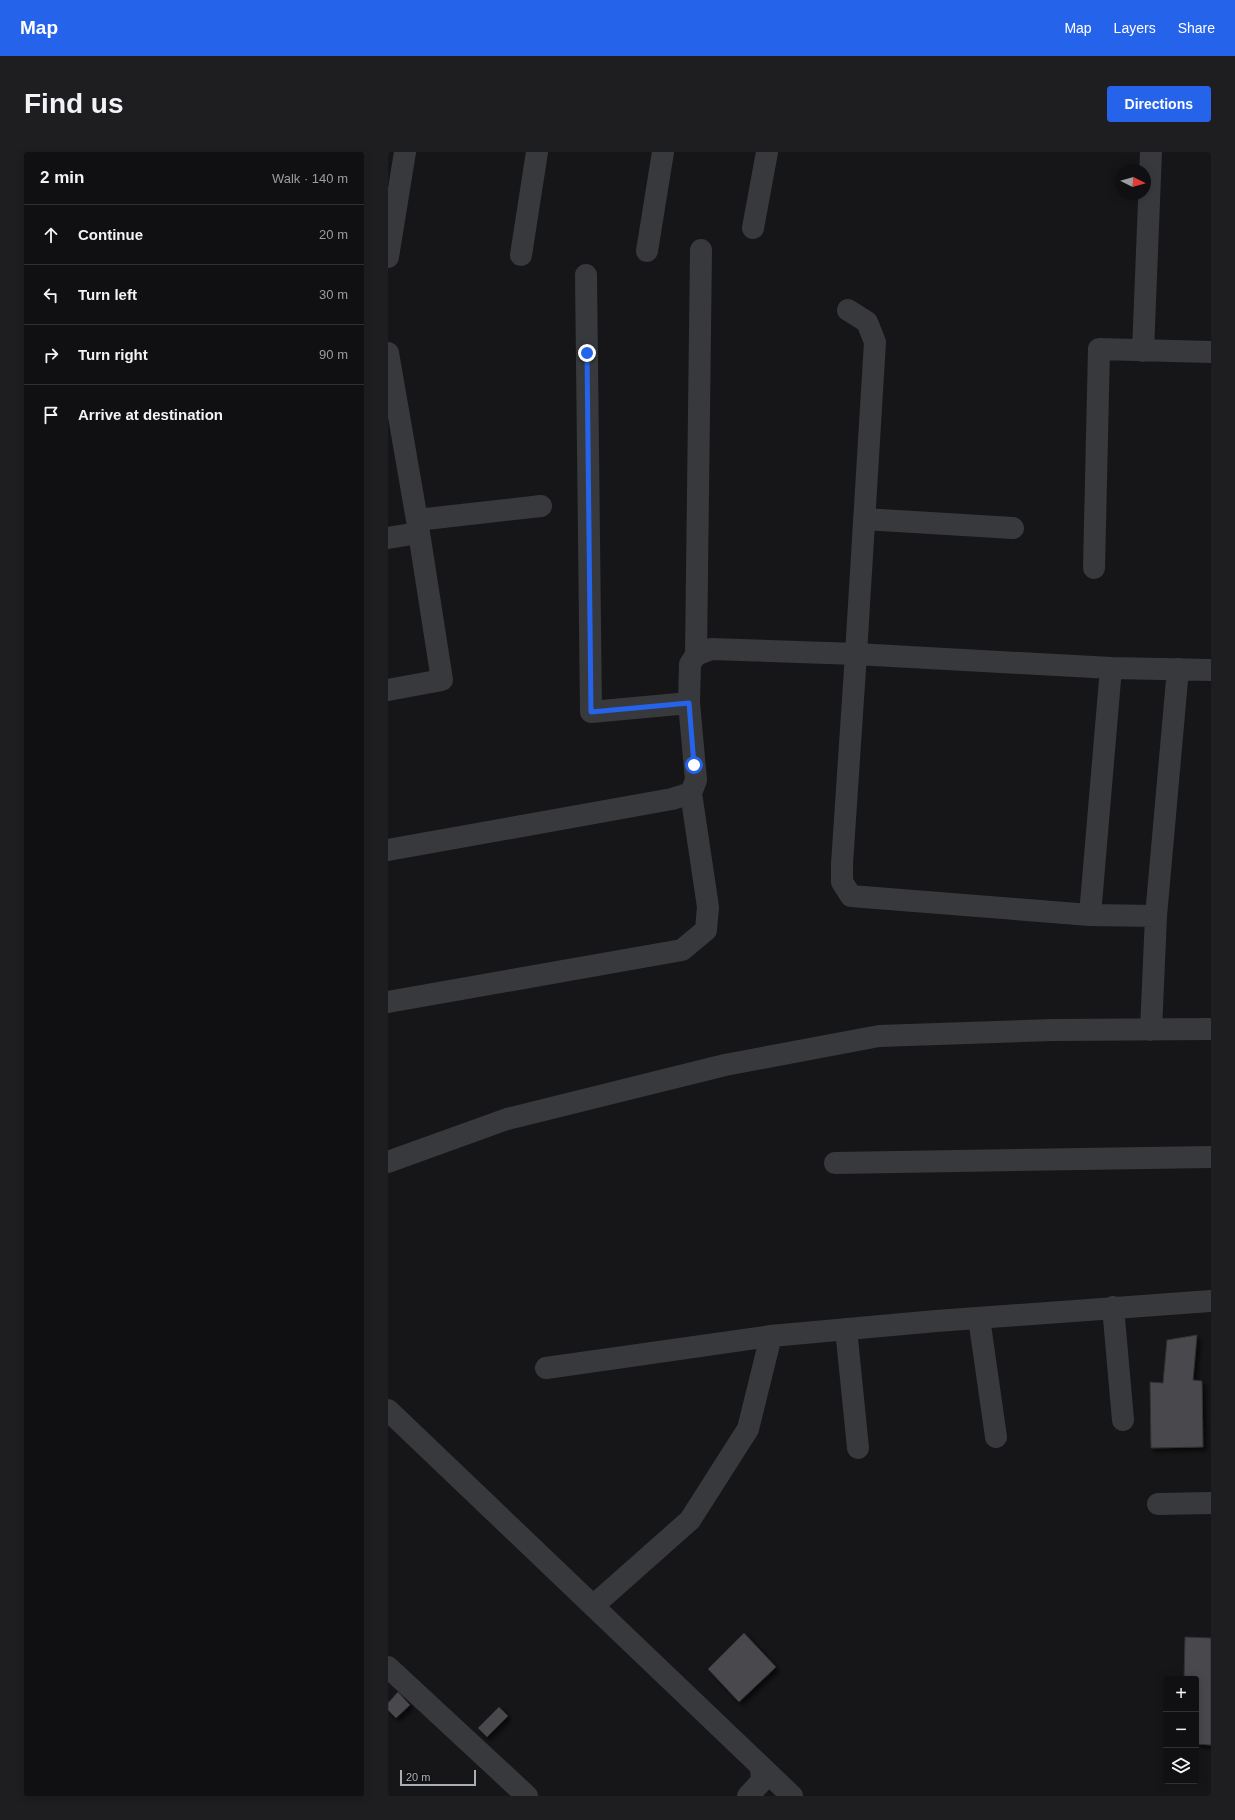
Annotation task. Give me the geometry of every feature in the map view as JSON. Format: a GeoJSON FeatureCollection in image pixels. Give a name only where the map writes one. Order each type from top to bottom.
{"type":"FeatureCollection","features":[{"type":"Feature","properties":{"kind":"street"},"geometry":{"type":"LineString","coordinates":[[521,255],[537,152]]}},
{"type":"Feature","properties":{"kind":"street"},"geometry":{"type":"LineString","coordinates":[[647,251],[663,152]]}},
{"type":"Feature","properties":{"kind":"street"},"geometry":{"type":"LineString","coordinates":[[753,228],[767,152]]}},
{"type":"Feature","properties":{"kind":"street"},"geometry":{"type":"LineString","coordinates":[[1143,351],[1151,152]]}},
{"type":"Feature","properties":{"kind":"street"},"geometry":{"type":"LineString","coordinates":[[388,257],[398,161]]}},
{"type":"Feature","properties":{"kind":"street"},"geometry":{"type":"LineString","coordinates":[[388,1002],[682,950],[706,930],[708,907],[691,793],[696,780],[689,703],[690,664],[696,655],[701,250]]}},
{"type":"Feature","properties":{"kind":"street"},"geometry":{"type":"LineString","coordinates":[[586,275],[591,712],[689,703]]}},
{"type":"Feature","properties":{"kind":"street"},"geometry":{"type":"LineString","coordinates":[[848,310],[867,322],[875,342],[842,882],[850,896],[1090,915],[1156,916]]}},
{"type":"Feature","properties":{"kind":"street"},"geometry":{"type":"LineString","coordinates":[[1094,568],[1099,349],[1211,352]]}},
{"type":"Feature","properties":{"kind":"street"},"geometry":{"type":"LineString","coordinates":[[388,690],[442,680],[418,527],[389,366]]}},
{"type":"Feature","properties":{"kind":"street"},"geometry":{"type":"LineString","coordinates":[[388,538],[418,527],[541,506]]}},
{"type":"Feature","properties":{"kind":"street"},"geometry":{"type":"LineString","coordinates":[[864,519],[1013,528]]}},
{"type":"Feature","properties":{"kind":"street"},"geometry":{"type":"LineString","coordinates":[[696,655],[711,649],[856,654],[1111,668],[1211,670]]}},
{"type":"Feature","properties":{"kind":"street"},"geometry":{"type":"LineString","coordinates":[[1090,915],[1111,668]]}},
{"type":"Feature","properties":{"kind":"street"},"geometry":{"type":"LineString","coordinates":[[1151,1030],[1156,916],[1178,669]]}},
{"type":"Feature","properties":{"kind":"street"},"geometry":{"type":"LineString","coordinates":[[388,850],[672,799],[691,793]]}},
{"type":"Feature","properties":{"kind":"street"},"geometry":{"type":"LineString","coordinates":[[388,1162],[507,1119],[725,1065],[872,1038],[1052,1030],[1211,1029]]}},
{"type":"Feature","properties":{"kind":"street"},"geometry":{"type":"LineString","coordinates":[[835,1163],[1211,1157]]}},
{"type":"Feature","properties":{"kind":"street"},"geometry":{"type":"LineString","coordinates":[[546,1368],[771,1336],[1113,1307],[1211,1301]]}},
{"type":"Feature","properties":{"kind":"street"},"geometry":{"type":"LineString","coordinates":[[1113,1307],[1123,1420]]}},
{"type":"Feature","properties":{"kind":"street"},"geometry":{"type":"LineString","coordinates":[[979,1318],[996,1437]]}},
{"type":"Feature","properties":{"kind":"street"},"geometry":{"type":"LineString","coordinates":[[846,1329],[858,1448]]}},
{"type":"Feature","properties":{"kind":"street"},"geometry":{"type":"LineString","coordinates":[[593,1606],[690,1520],[748,1430],[771,1336]]}},
{"type":"Feature","properties":{"kind":"street"},"geometry":{"type":"LineString","coordinates":[[388,1410],[792,1796]]}},
{"type":"Feature","properties":{"kind":"street"},"geometry":{"type":"LineString","coordinates":[[1158,1504],[1211,1503]]}},
{"type":"Feature","properties":{"kind":"street"},"geometry":{"type":"LineString","coordinates":[[388,1667],[527,1796]]}},
{"type":"Feature","properties":{"kind":"street"},"geometry":{"type":"LineString","coordinates":[[748,1796],[762,1781],[761,1768]]}},
{"type":"Feature","properties":{"kind":"building"},"geometry":{"type":"Polygon","coordinates":[[[1197,1335],[1193,1380],[1202,1381],[1203,1447],[1151,1448],[1150,1382],[1163,1383],[1167,1340],[1197,1335]]]}},
{"type":"Feature","properties":{"kind":"building"},"geometry":{"type":"Polygon","coordinates":[[[744,1633],[776,1667],[739,1702],[708,1669],[744,1633]]]}},
{"type":"Feature","properties":{"kind":"building"},"geometry":{"type":"Polygon","coordinates":[[[1185,1637],[1211,1638],[1211,1745],[1199,1744],[1199,1676],[1184,1676],[1185,1637]]]}},
{"type":"Feature","properties":{"kind":"building"},"geometry":{"type":"Polygon","coordinates":[[[398,1692],[410,1705],[396,1718],[388,1710],[388,1703],[398,1692]]]}},
{"type":"Feature","properties":{"kind":"building"},"geometry":{"type":"Polygon","coordinates":[[[499,1707],[508,1716],[487,1737],[478,1728],[499,1707]]]}},
{"type":"Feature","properties":{"kind":"route"},"geometry":{"type":"LineString","coordinates":[[587,353],[591,712],[689,703],[694,765]]}}]}
